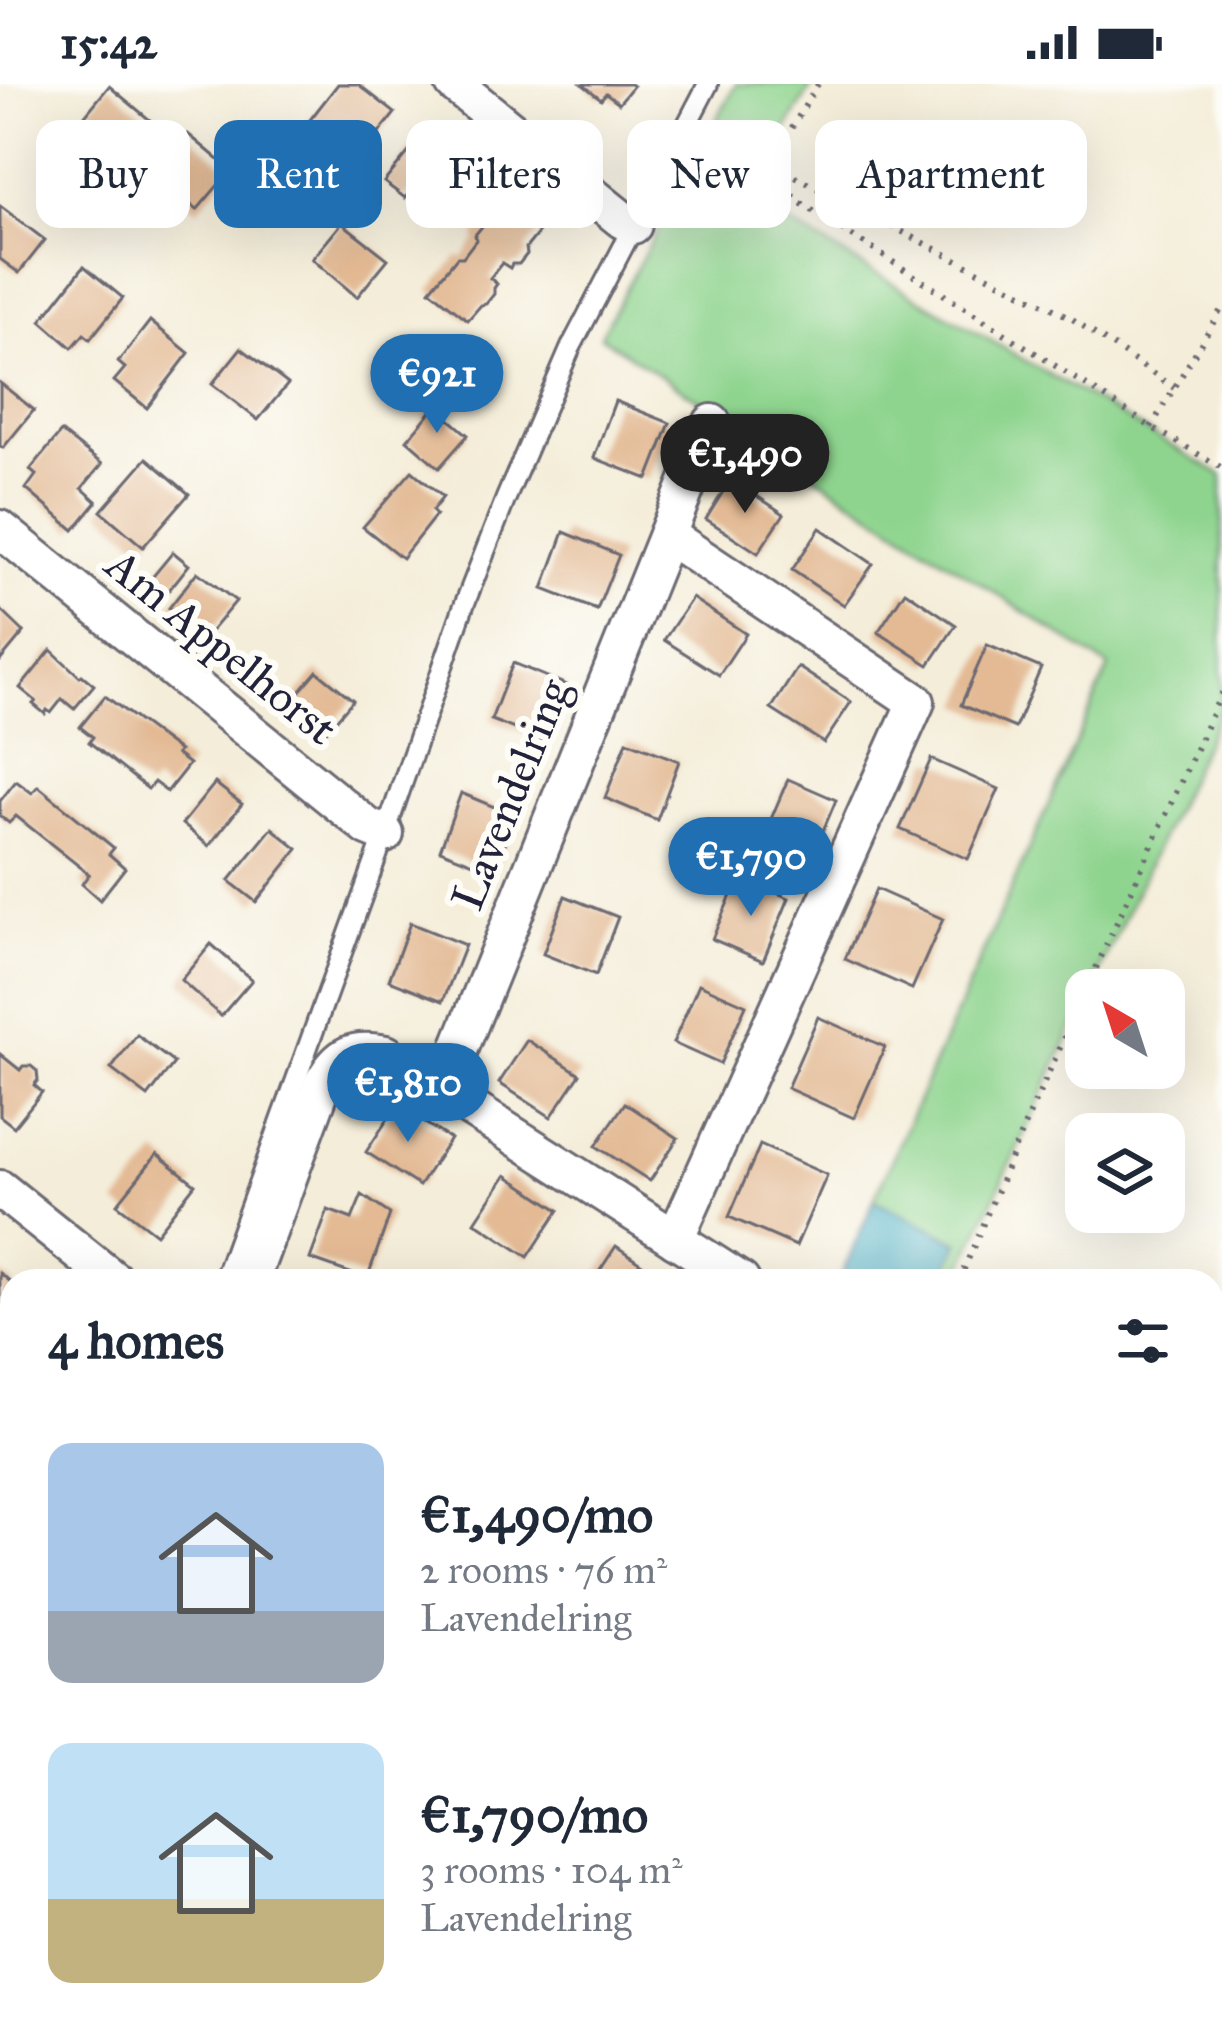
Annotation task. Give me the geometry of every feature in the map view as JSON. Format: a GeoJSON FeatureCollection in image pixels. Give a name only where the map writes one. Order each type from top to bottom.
{"type":"FeatureCollection","features":[{"type":"Feature","properties":{"kind":"street"},"geometry":{"type":"LineString","coordinates":[[454,84],[627,222]]}},
{"type":"Feature","properties":{"kind":"street","name":"Lavendelring"},"geometry":{"type":"LineString","coordinates":[[443,1090],[712,423]]}},
{"type":"Feature","properties":{"kind":"street","name":"Am Appelhorst"},"geometry":{"type":"LineString","coordinates":[[0,529],[368,827],[385,834]]}},
{"type":"Feature","properties":{"kind":"street"},"geometry":{"type":"LineString","coordinates":[[667,535],[916,702],[675,1239]]}},
{"type":"Feature","properties":{"kind":"street"},"geometry":{"type":"LineString","coordinates":[[254,1269],[323,1083],[334,1064],[368,1050],[386,1054],[722,1269]]}},
{"type":"Feature","properties":{"kind":"street"},"geometry":{"type":"LineString","coordinates":[[0,1189],[100,1269]]}},
{"type":"Feature","properties":{"kind":"lane"},"geometry":{"type":"LineString","coordinates":[[689,120],[708,84]]}},
{"type":"Feature","properties":{"kind":"lane"},"geometry":{"type":"LineString","coordinates":[[227,1269],[463,608],[571,347],[631,228]]}},
{"type":"Feature","properties":{"kind":"path"},"geometry":{"type":"LineString","coordinates":[[791,129],[818,84]]}},
{"type":"Feature","properties":{"kind":"path"},"geometry":{"type":"LineString","coordinates":[[695,108],[711,120]]}},
{"type":"Feature","properties":{"kind":"path"},"geometry":{"type":"LineString","coordinates":[[791,175],[1071,318],[1174,388]]}},
{"type":"Feature","properties":{"kind":"path"},"geometry":{"type":"LineString","coordinates":[[791,193],[1151,427],[1222,468]]}},
{"type":"Feature","properties":{"kind":"path"},"geometry":{"type":"LineString","coordinates":[[1151,427],[1222,308]]}},
{"type":"Feature","properties":{"kind":"path"},"geometry":{"type":"LineString","coordinates":[[1096,969],[1222,692]]}},
{"type":"Feature","properties":{"kind":"path"},"geometry":{"type":"LineString","coordinates":[[964,1269],[1065,1038]]}},
{"type":"Feature","properties":{"kind":"green space"},"geometry":{"type":"Polygon","coordinates":[[[736,84],[813,84],[791,121],[717,120],[736,84]]]}},
{"type":"Feature","properties":{"kind":"green space"},"geometry":{"type":"Polygon","coordinates":[[[791,224],[1222,475],[1222,706],[1101,969],[1065,969],[1065,1045],[962,1269],[947,1269],[959,1242],[874,1200],[1109,667],[600,336],[658,228],[791,228],[791,224]]]}},
{"type":"Feature","properties":{"kind":"water"},"geometry":{"type":"Polygon","coordinates":[[[874,1200],[959,1242],[947,1269],[844,1269],[874,1200]]]}},
{"type":"Feature","properties":{"kind":"building"},"geometry":{"type":"Polygon","coordinates":[[[338,84],[358,84],[395,113],[382,130],[382,120],[310,120],[338,84]]]}},
{"type":"Feature","properties":{"kind":"building"},"geometry":{"type":"Polygon","coordinates":[[[582,84],[633,86],[619,103],[606,93],[601,99],[582,84]]]}},
{"type":"Feature","properties":{"kind":"building"},"geometry":{"type":"Polygon","coordinates":[[[109,86],[150,120],[81,120],[109,86]]]}},
{"type":"Feature","properties":{"kind":"building"},"geometry":{"type":"Polygon","coordinates":[[[190,136],[214,156],[214,190],[197,210],[190,204],[190,136]]]}},
{"type":"Feature","properties":{"kind":"building"},"geometry":{"type":"Polygon","coordinates":[[[406,155],[405,198],[384,182],[406,155]]]}},
{"type":"Feature","properties":{"kind":"building"},"geometry":{"type":"Polygon","coordinates":[[[0,206],[45,240],[19,273],[0,259],[0,206]]]}},
{"type":"Feature","properties":{"kind":"building"},"geometry":{"type":"Polygon","coordinates":[[[338,228],[348,228],[388,259],[357,297],[312,259],[338,228]]]}},
{"type":"Feature","properties":{"kind":"building"},"geometry":{"type":"Polygon","coordinates":[[[481,228],[534,228],[539,232],[519,264],[510,268],[502,263],[490,278],[497,284],[494,294],[468,320],[430,290],[457,257],[463,257],[481,228]]]}},
{"type":"Feature","properties":{"kind":"building"},"geometry":{"type":"Polygon","coordinates":[[[84,266],[123,298],[90,339],[84,334],[72,348],[41,321],[84,266]]]}},
{"type":"Feature","properties":{"kind":"building"},"geometry":{"type":"Polygon","coordinates":[[[150,321],[189,353],[147,408],[114,381],[125,368],[118,362],[150,321]]]}},
{"type":"Feature","properties":{"kind":"building"},"geometry":{"type":"Polygon","coordinates":[[[241,348],[288,384],[258,420],[212,384],[241,348]]]}},
{"type":"Feature","properties":{"kind":"building"},"geometry":{"type":"Polygon","coordinates":[[[0,383],[34,410],[3,448],[0,446],[0,383]]]}},
{"type":"Feature","properties":{"kind":"building"},"geometry":{"type":"Polygon","coordinates":[[[440,401],[448,407],[442,413],[468,435],[439,468],[407,440],[440,401]]]}},
{"type":"Feature","properties":{"kind":"building"},"geometry":{"type":"Polygon","coordinates":[[[615,401],[670,423],[648,479],[594,458],[615,401]]]}},
{"type":"Feature","properties":{"kind":"building"},"geometry":{"type":"Polygon","coordinates":[[[61,432],[102,464],[82,488],[97,502],[74,530],[26,489],[36,475],[30,470],[61,432]]]}},
{"type":"Feature","properties":{"kind":"building"},"geometry":{"type":"Polygon","coordinates":[[[147,458],[189,494],[143,547],[101,511],[147,458]]]}},
{"type":"Feature","properties":{"kind":"building"},"geometry":{"type":"Polygon","coordinates":[[[412,471],[443,497],[432,511],[436,515],[402,558],[363,527],[412,471]]]}},
{"type":"Feature","properties":{"kind":"building"},"geometry":{"type":"Polygon","coordinates":[[[731,479],[784,514],[758,553],[706,519],[731,479]]]}},
{"type":"Feature","properties":{"kind":"building"},"geometry":{"type":"Polygon","coordinates":[[[820,528],[873,564],[844,605],[792,570],[820,528]]]}},
{"type":"Feature","properties":{"kind":"building"},"geometry":{"type":"Polygon","coordinates":[[[564,532],[619,555],[597,610],[543,589],[564,532]]]}},
{"type":"Feature","properties":{"kind":"building"},"geometry":{"type":"Polygon","coordinates":[[[173,552],[189,565],[162,599],[145,586],[173,552]]]}},
{"type":"Feature","properties":{"kind":"building"},"geometry":{"type":"Polygon","coordinates":[[[197,572],[236,601],[206,637],[169,608],[197,572]]]}},
{"type":"Feature","properties":{"kind":"building"},"geometry":{"type":"Polygon","coordinates":[[[905,591],[956,625],[929,665],[878,632],[905,591]]]}},
{"type":"Feature","properties":{"kind":"building"},"geometry":{"type":"Polygon","coordinates":[[[692,598],[746,634],[719,675],[664,640],[692,598]]]}},
{"type":"Feature","properties":{"kind":"building"},"geometry":{"type":"Polygon","coordinates":[[[0,609],[24,632],[0,661],[0,609]]]}},
{"type":"Feature","properties":{"kind":"building"},"geometry":{"type":"Polygon","coordinates":[[[987,645],[1041,668],[1015,728],[961,705],[987,645]]]}},
{"type":"Feature","properties":{"kind":"building"},"geometry":{"type":"Polygon","coordinates":[[[51,650],[94,685],[74,709],[62,699],[45,714],[20,688],[51,650]]]}},
{"type":"Feature","properties":{"kind":"building"},"geometry":{"type":"Polygon","coordinates":[[[513,663],[567,685],[546,741],[491,720],[513,663]]]}},
{"type":"Feature","properties":{"kind":"building"},"geometry":{"type":"Polygon","coordinates":[[[798,667],[851,702],[824,743],[771,709],[798,667]]]}},
{"type":"Feature","properties":{"kind":"building"},"geometry":{"type":"Polygon","coordinates":[[[317,671],[353,700],[324,734],[288,705],[317,671]]]}},
{"type":"Feature","properties":{"kind":"building"},"geometry":{"type":"Polygon","coordinates":[[[105,696],[179,751],[176,754],[189,764],[167,792],[154,782],[148,789],[89,742],[93,737],[80,727],[105,696]]]}},
{"type":"Feature","properties":{"kind":"building"},"geometry":{"type":"Polygon","coordinates":[[[627,741],[679,761],[657,820],[605,798],[627,741]]]}},
{"type":"Feature","properties":{"kind":"building"},"geometry":{"type":"Polygon","coordinates":[[[931,759],[999,789],[968,859],[900,829],[931,759]]]}},
{"type":"Feature","properties":{"kind":"building"},"geometry":{"type":"Polygon","coordinates":[[[788,779],[836,800],[811,859],[763,838],[788,779]]]}},
{"type":"Feature","properties":{"kind":"building"},"geometry":{"type":"Polygon","coordinates":[[[16,781],[32,793],[38,786],[114,848],[109,854],[125,868],[100,900],[82,884],[89,874],[16,816],[9,823],[0,816],[0,801],[16,781]]]}},
{"type":"Feature","properties":{"kind":"building"},"geometry":{"type":"Polygon","coordinates":[[[215,783],[242,804],[209,846],[182,824],[215,783]]]}},
{"type":"Feature","properties":{"kind":"building"},"geometry":{"type":"Polygon","coordinates":[[[461,793],[516,816],[494,871],[440,850],[461,793]]]}},
{"type":"Feature","properties":{"kind":"building"},"geometry":{"type":"Polygon","coordinates":[[[272,828],[298,849],[256,902],[229,881],[272,828]]]}},
{"type":"Feature","properties":{"kind":"building"},"geometry":{"type":"Polygon","coordinates":[[[739,877],[789,898],[763,961],[712,939],[739,877]]]}},
{"type":"Feature","properties":{"kind":"building"},"geometry":{"type":"Polygon","coordinates":[[[876,889],[943,919],[912,989],[845,959],[876,889]]]}},
{"type":"Feature","properties":{"kind":"building"},"geometry":{"type":"Polygon","coordinates":[[[565,896],[618,917],[596,975],[543,954],[565,896]]]}},
{"type":"Feature","properties":{"kind":"building"},"geometry":{"type":"Polygon","coordinates":[[[410,923],[465,945],[443,1001],[389,980],[410,923]]]}},
{"type":"Feature","properties":{"kind":"building"},"geometry":{"type":"Polygon","coordinates":[[[211,944],[252,980],[221,1016],[181,980],[211,944]]]}},
{"type":"Feature","properties":{"kind":"building"},"geometry":{"type":"Polygon","coordinates":[[[699,984],[746,1005],[720,1064],[673,1043],[699,984]]]}},
{"type":"Feature","properties":{"kind":"building"},"geometry":{"type":"Polygon","coordinates":[[[818,1017],[885,1047],[854,1118],[787,1088],[818,1017]]]}},
{"type":"Feature","properties":{"kind":"building"},"geometry":{"type":"Polygon","coordinates":[[[137,1035],[174,1063],[148,1097],[111,1069],[137,1035]]]}},
{"type":"Feature","properties":{"kind":"building"},"geometry":{"type":"Polygon","coordinates":[[[527,1040],[580,1074],[551,1117],[499,1083],[527,1040]]]}},
{"type":"Feature","properties":{"kind":"building"},"geometry":{"type":"Polygon","coordinates":[[[0,1054],[20,1070],[31,1066],[37,1071],[34,1085],[42,1092],[14,1127],[0,1116],[0,1054]]]}},
{"type":"Feature","properties":{"kind":"building"},"geometry":{"type":"Polygon","coordinates":[[[625,1103],[678,1138],[650,1181],[596,1146],[625,1103]]]}},
{"type":"Feature","properties":{"kind":"building"},"geometry":{"type":"Polygon","coordinates":[[[397,1105],[450,1139],[419,1186],[366,1152],[397,1105]]]}},
{"type":"Feature","properties":{"kind":"building"},"geometry":{"type":"Polygon","coordinates":[[[760,1145],[827,1175],[796,1246],[729,1217],[760,1145]]]}},
{"type":"Feature","properties":{"kind":"building"},"geometry":{"type":"Polygon","coordinates":[[[157,1154],[195,1184],[156,1234],[117,1204],[157,1154]]]}},
{"type":"Feature","properties":{"kind":"building"},"geometry":{"type":"Polygon","coordinates":[[[506,1175],[559,1210],[528,1257],[475,1222],[506,1175]]]}},
{"type":"Feature","properties":{"kind":"building"},"geometry":{"type":"Polygon","coordinates":[[[362,1195],[390,1214],[371,1269],[338,1269],[310,1259],[328,1210],[352,1219],[362,1195]]]}},
{"type":"Feature","properties":{"kind":"building"},"geometry":{"type":"Polygon","coordinates":[[[616,1246],[650,1269],[601,1269],[616,1246]]]}}]}
